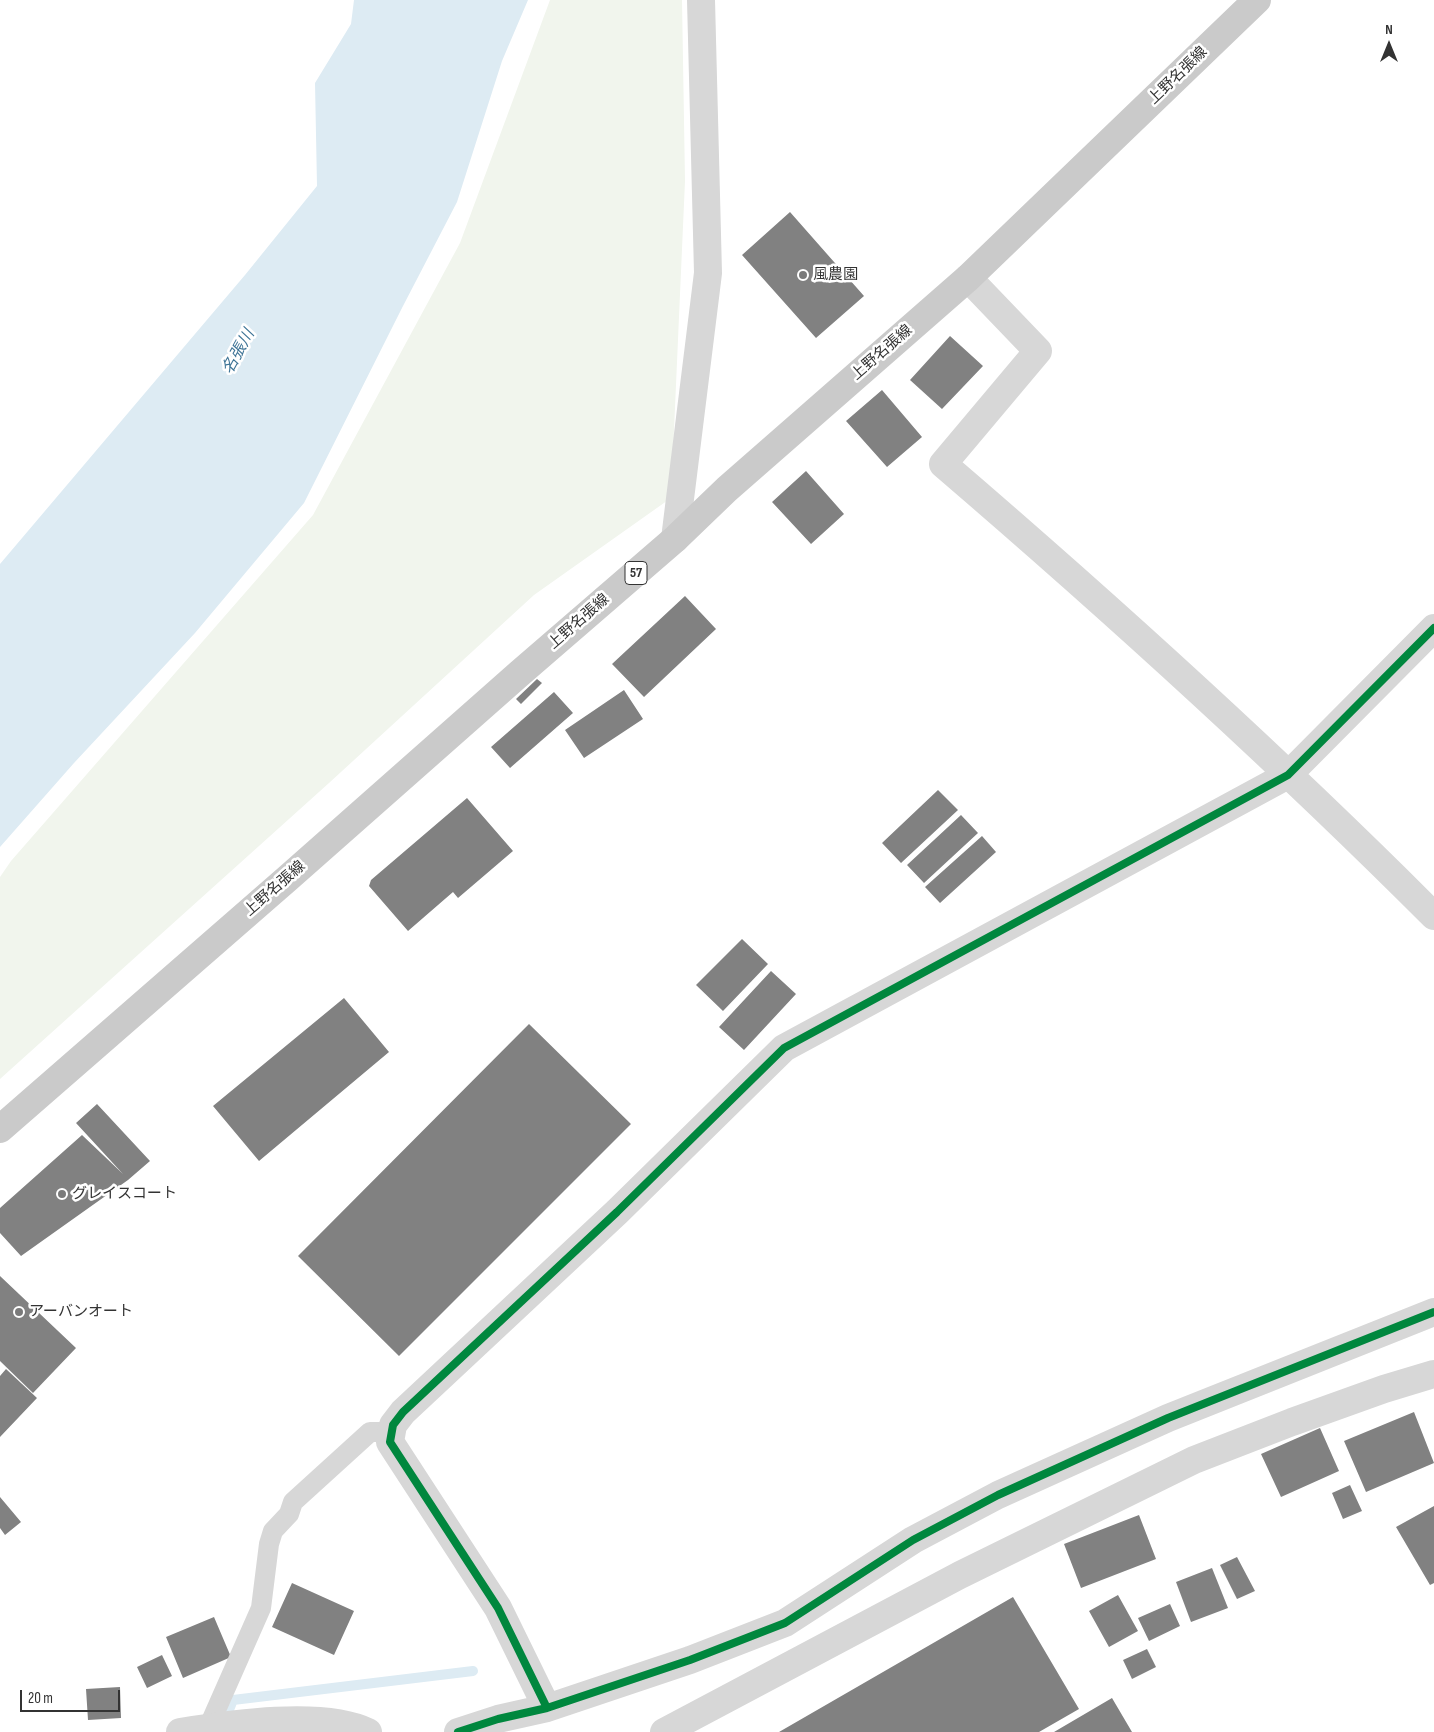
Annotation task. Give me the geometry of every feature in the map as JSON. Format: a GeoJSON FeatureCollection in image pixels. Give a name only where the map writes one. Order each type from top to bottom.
{"type":"FeatureCollection","features":[{"type":"Feature","properties":{"kind":"main road","name":"上野名張線"},"geometry":{"type":"LineString","coordinates":[[0,1129],[675,539],[727,488],[968,278],[1257,0]]}},
{"type":"Feature","properties":{"kind":"street"},"geometry":{"type":"LineString","coordinates":[[675,539],[708,273],[701,0]]}},
{"type":"Feature","properties":{"kind":"street"},"geometry":{"type":"LineString","coordinates":[[968,278],[1038,351],[943,464],[1062,567],[1288,775],[1434,916]]}},
{"type":"Feature","properties":{"kind":"street"},"geometry":{"type":"LineString","coordinates":[[547,1708],[498,1608],[390,1442],[392,1425],[403,1412],[617,1212],[784,1048],[1288,775],[1434,628]]}},
{"type":"Feature","properties":{"kind":"street"},"geometry":{"type":"LineString","coordinates":[[458,1732],[498,1719],[547,1708],[690,1660],[785,1623],[913,1540],[998,1495],[1168,1418],[1434,1312]]}},
{"type":"Feature","properties":{"kind":"street"},"geometry":{"type":"LineString","coordinates":[[664,1732],[968,1571],[1194,1460],[1384,1389],[1434,1374]]}},
{"type":"Feature","properties":{"kind":"street"},"geometry":{"type":"LineString","coordinates":[[180,1732],[219,1727],[324,1720],[358,1727],[368,1732]]}},
{"type":"Feature","properties":{"kind":"lane"},"geometry":{"type":"LineString","coordinates":[[219,1727],[261,1608],[268,1544],[273,1531],[289,1514],[293,1502],[370,1432],[391,1432]]}},
{"type":"Feature","properties":{"kind":"shaded area"},"geometry":{"type":"Polygon","coordinates":[[[550,0],[682,0],[685,181],[671,498],[534,595],[329,783],[0,1079],[0,877],[11,861],[313,515],[460,243],[550,0]]]}},
{"type":"Feature","properties":{"kind":"water","name":"名張川"},"geometry":{"type":"Polygon","coordinates":[[[354,0],[528,0],[502,61],[457,202],[304,503],[195,633],[74,763],[0,847],[0,564],[245,275],[317,186],[315,83],[351,24],[354,0]]]}},
{"type":"Feature","properties":{"kind":"building","name":"風農園"},"geometry":{"type":"Polygon","coordinates":[[[790,212],[864,296],[816,338],[742,255],[790,212]]]}},
{"type":"Feature","properties":{"kind":"building"},"geometry":{"type":"Polygon","coordinates":[[[950,336],[983,366],[942,409],[910,380],[950,336]]]}},
{"type":"Feature","properties":{"kind":"building"},"geometry":{"type":"Polygon","coordinates":[[[882,390],[922,437],[887,467],[846,421],[882,390]]]}},
{"type":"Feature","properties":{"kind":"building"},"geometry":{"type":"Polygon","coordinates":[[[806,471],[844,514],[811,544],[772,502],[806,471]]]}},
{"type":"Feature","properties":{"kind":"building"},"geometry":{"type":"Polygon","coordinates":[[[685,596],[716,629],[644,697],[612,664],[685,596]]]}},
{"type":"Feature","properties":{"kind":"building"},"geometry":{"type":"Polygon","coordinates":[[[537,679],[542,683],[521,704],[516,699],[537,679]]]}},
{"type":"Feature","properties":{"kind":"building"},"geometry":{"type":"Polygon","coordinates":[[[624,690],[643,719],[584,758],[565,730],[624,690]]]}},
{"type":"Feature","properties":{"kind":"building"},"geometry":{"type":"Polygon","coordinates":[[[554,692],[573,713],[510,768],[491,747],[554,692]]]}},
{"type":"Feature","properties":{"kind":"building"},"geometry":{"type":"Polygon","coordinates":[[[938,790],[958,810],[901,863],[882,843],[938,790]]]}},
{"type":"Feature","properties":{"kind":"building"},"geometry":{"type":"Polygon","coordinates":[[[467,798],[513,851],[458,898],[453,892],[408,931],[369,886],[371,880],[467,798]]]}},
{"type":"Feature","properties":{"kind":"building"},"geometry":{"type":"Polygon","coordinates":[[[961,815],[978,833],[924,883],[907,865],[961,815]]]}},
{"type":"Feature","properties":{"kind":"building"},"geometry":{"type":"Polygon","coordinates":[[[982,836],[996,852],[940,903],[925,887],[982,836]]]}},
{"type":"Feature","properties":{"kind":"building"},"geometry":{"type":"Polygon","coordinates":[[[742,939],[768,964],[723,1011],[696,985],[742,939]]]}},
{"type":"Feature","properties":{"kind":"building"},"geometry":{"type":"Polygon","coordinates":[[[771,971],[796,994],[744,1050],[719,1027],[771,971]]]}},
{"type":"Feature","properties":{"kind":"building"},"geometry":{"type":"Polygon","coordinates":[[[344,998],[389,1052],[259,1161],[213,1106],[344,998]]]}},
{"type":"Feature","properties":{"kind":"building"},"geometry":{"type":"Polygon","coordinates":[[[529,1024],[631,1124],[399,1356],[298,1256],[529,1024]]]}},
{"type":"Feature","properties":{"kind":"building","name":"グレイスコート"},"geometry":{"type":"Polygon","coordinates":[[[97,1104],[150,1161],[128,1180],[21,1256],[0,1233],[0,1208],[82,1135],[123,1174],[76,1123],[97,1104]]]}},
{"type":"Feature","properties":{"kind":"building","name":"アーバンオート"},"geometry":{"type":"Polygon","coordinates":[[[0,1276],[76,1348],[33,1393],[0,1361],[0,1276]]]}},
{"type":"Feature","properties":{"kind":"building"},"geometry":{"type":"Polygon","coordinates":[[[6,1369],[37,1398],[0,1437],[0,1376],[6,1369]]]}},
{"type":"Feature","properties":{"kind":"building"},"geometry":{"type":"Polygon","coordinates":[[[1414,1412],[1434,1463],[1366,1492],[1344,1441],[1414,1412]]]}},
{"type":"Feature","properties":{"kind":"building"},"geometry":{"type":"Polygon","coordinates":[[[1320,1428],[1339,1471],[1281,1497],[1261,1454],[1320,1428]]]}},
{"type":"Feature","properties":{"kind":"building"},"geometry":{"type":"Polygon","coordinates":[[[1350,1485],[1362,1511],[1343,1519],[1332,1493],[1350,1485]]]}},
{"type":"Feature","properties":{"kind":"building"},"geometry":{"type":"Polygon","coordinates":[[[0,1497],[21,1522],[5,1535],[0,1528],[0,1497]]]}},
{"type":"Feature","properties":{"kind":"building"},"geometry":{"type":"Polygon","coordinates":[[[1434,1506],[1434,1583],[1430,1585],[1396,1527],[1434,1506]]]}},
{"type":"Feature","properties":{"kind":"building"},"geometry":{"type":"Polygon","coordinates":[[[1139,1515],[1156,1559],[1081,1588],[1064,1544],[1139,1515]]]}},
{"type":"Feature","properties":{"kind":"building"},"geometry":{"type":"Polygon","coordinates":[[[1237,1557],[1255,1591],[1237,1599],[1220,1565],[1237,1557]]]}},
{"type":"Feature","properties":{"kind":"building"},"geometry":{"type":"Polygon","coordinates":[[[1212,1568],[1228,1608],[1191,1622],[1176,1582],[1212,1568]]]}},
{"type":"Feature","properties":{"kind":"building"},"geometry":{"type":"Polygon","coordinates":[[[292,1583],[354,1611],[334,1655],[272,1627],[292,1583]]]}},
{"type":"Feature","properties":{"kind":"building"},"geometry":{"type":"Polygon","coordinates":[[[1118,1595],[1138,1631],[1109,1647],[1089,1611],[1118,1595]]]}},
{"type":"Feature","properties":{"kind":"building"},"geometry":{"type":"Polygon","coordinates":[[[1013,1597],[1079,1709],[1039,1732],[779,1732],[1013,1597]]]}},
{"type":"Feature","properties":{"kind":"building"},"geometry":{"type":"Polygon","coordinates":[[[1170,1604],[1180,1626],[1149,1641],[1138,1618],[1170,1604]]]}},
{"type":"Feature","properties":{"kind":"building"},"geometry":{"type":"Polygon","coordinates":[[[214,1617],[231,1657],[183,1678],[166,1637],[214,1617]]]}},
{"type":"Feature","properties":{"kind":"building"},"geometry":{"type":"Polygon","coordinates":[[[1147,1649],[1156,1667],[1132,1679],[1123,1660],[1147,1649]]]}},
{"type":"Feature","properties":{"kind":"building"},"geometry":{"type":"Polygon","coordinates":[[[162,1655],[172,1676],[147,1688],[137,1667],[162,1655]]]}},
{"type":"Feature","properties":{"kind":"building"},"geometry":{"type":"Polygon","coordinates":[[[120,1687],[121,1718],[88,1720],[86,1689],[120,1687]]]}},
{"type":"Feature","properties":{"kind":"building"},"geometry":{"type":"Polygon","coordinates":[[[1112,1698],[1132,1732],[1054,1732],[1112,1698]]]}},
{"type":"Feature","properties":{"kind":"waterway"},"geometry":{"type":"LineString","coordinates":[[223,1724],[233,1700],[473,1671]]}},
{"type":"Feature","properties":{"kind":"cycle path"},"geometry":{"type":"LineString","coordinates":[[547,1708],[498,1608],[390,1442],[393,1425],[403,1412],[617,1212],[784,1048],[1288,775],[1434,628]]}},
{"type":"Feature","properties":{"kind":"cycle path"},"geometry":{"type":"LineString","coordinates":[[458,1732],[498,1719],[547,1708],[690,1660],[785,1623],[913,1540],[998,1495],[1168,1418],[1434,1312]]}},
{"type":"Feature","properties":{"kind":"place","name":"風農園"},"geometry":{"type":"Point","coordinates":[803,275]}},
{"type":"Feature","properties":{"kind":"place","name":"グレイスコート"},"geometry":{"type":"Point","coordinates":[62,1194]}},
{"type":"Feature","properties":{"kind":"place","name":"アーバンオート"},"geometry":{"type":"Point","coordinates":[19,1312]}}]}
